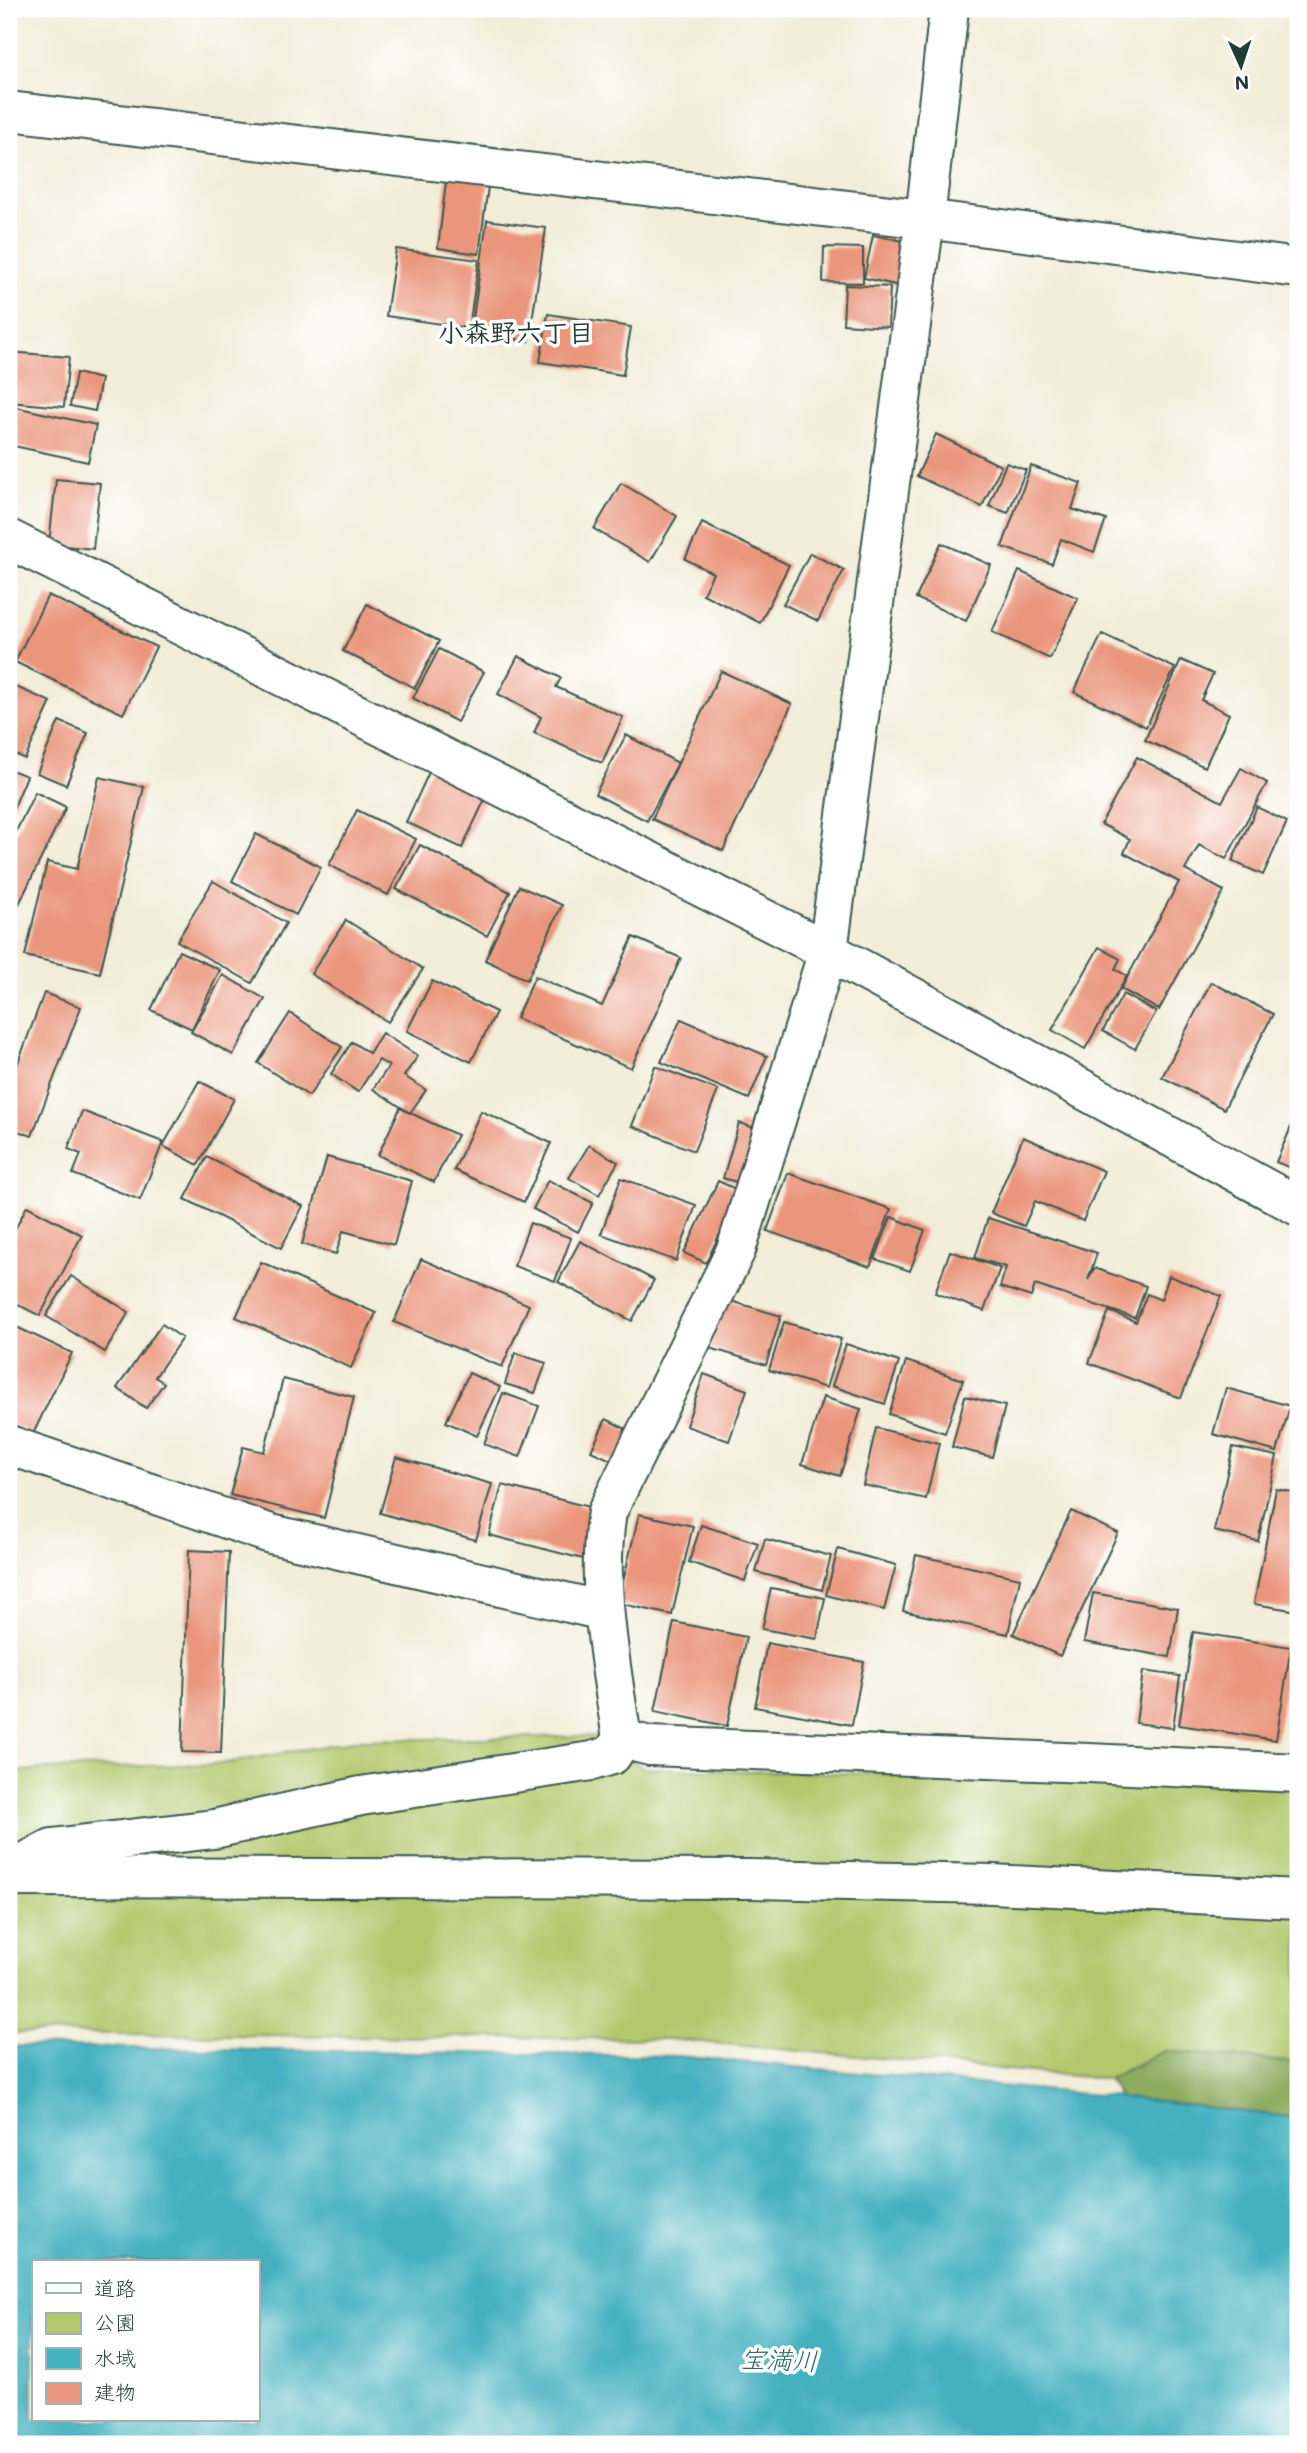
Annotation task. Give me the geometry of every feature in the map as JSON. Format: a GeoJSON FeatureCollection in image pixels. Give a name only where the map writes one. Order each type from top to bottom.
{"type":"FeatureCollection","features":[{"type":"Feature","properties":{"kind":"street"},"geometry":{"type":"LineString","coordinates":[[9,1871],[52,1848],[215,1829],[361,1796],[592,1761],[612,1755],[622,1739],[604,1611],[602,1543],[607,1512],[736,1250],[828,951],[925,219],[949,9]]}},
{"type":"Feature","properties":{"kind":"street"},"geometry":{"type":"LineString","coordinates":[[9,111],[925,219],[1298,268]]}},
{"type":"Feature","properties":{"kind":"street"},"geometry":{"type":"LineString","coordinates":[[9,539],[828,951],[1298,1206]]}},
{"type":"Feature","properties":{"kind":"street"},"geometry":{"type":"LineString","coordinates":[[9,1445],[271,1534],[604,1611]]}},
{"type":"Feature","properties":{"kind":"street"},"geometry":{"type":"LineString","coordinates":[[622,1739],[650,1746],[1298,1773]]}},
{"type":"Feature","properties":{"kind":"street"},"geometry":{"type":"LineString","coordinates":[[9,1877],[749,1879],[992,1884],[1298,1899]]}},
{"type":"Feature","properties":{"kind":"green space"},"geometry":{"type":"Polygon","coordinates":[[[601,1736],[643,1768],[1298,1785],[1298,2063],[1164,2051],[1108,2079],[668,2039],[9,2033],[9,1773],[41,1769],[221,1764],[358,1740],[601,1736]]]}},
{"type":"Feature","properties":{"kind":"green space"},"geometry":{"type":"Polygon","coordinates":[[[1164,2051],[1298,2063],[1298,2118],[1119,2097],[1108,2079],[1164,2051]]]}},
{"type":"Feature","properties":{"kind":"water","name":"宝満川"},"geometry":{"type":"Polygon","coordinates":[[[9,2046],[677,2056],[1119,2097],[1298,2118],[1298,2444],[9,2444],[9,2046]]]}},
{"type":"Feature","properties":{"kind":"building"},"geometry":{"type":"Polygon","coordinates":[[[447,174],[489,179],[479,254],[438,248],[447,174]]]}},
{"type":"Feature","properties":{"kind":"building"},"geometry":{"type":"Polygon","coordinates":[[[487,220],[546,228],[529,341],[471,333],[487,220]]]}},
{"type":"Feature","properties":{"kind":"building"},"geometry":{"type":"Polygon","coordinates":[[[873,235],[909,242],[900,286],[864,278],[873,235]]]}},
{"type":"Feature","properties":{"kind":"building"},"geometry":{"type":"Polygon","coordinates":[[[824,247],[863,248],[863,283],[823,282],[824,247]]]}},
{"type":"Feature","properties":{"kind":"building"},"geometry":{"type":"Polygon","coordinates":[[[396,249],[479,260],[469,328],[386,316],[396,249]]]}},
{"type":"Feature","properties":{"kind":"building"},"geometry":{"type":"Polygon","coordinates":[[[845,285],[890,287],[888,327],[843,324],[845,285]]]}},
{"type":"Feature","properties":{"kind":"building"},"geometry":{"type":"Polygon","coordinates":[[[548,314],[631,327],[623,375],[540,362],[548,314]]]}},
{"type":"Feature","properties":{"kind":"building"},"geometry":{"type":"Polygon","coordinates":[[[9,352],[69,357],[64,407],[9,402],[9,352]]]}},
{"type":"Feature","properties":{"kind":"building"},"geometry":{"type":"Polygon","coordinates":[[[76,373],[101,379],[95,411],[70,406],[76,373]]]}},
{"type":"Feature","properties":{"kind":"building"},"geometry":{"type":"Polygon","coordinates":[[[11,406],[96,425],[88,462],[9,445],[11,406]]]}},
{"type":"Feature","properties":{"kind":"building"},"geometry":{"type":"Polygon","coordinates":[[[936,434],[1001,466],[982,507],[917,476],[936,434]]]}},
{"type":"Feature","properties":{"kind":"building"},"geometry":{"type":"Polygon","coordinates":[[[1006,463],[1026,470],[1008,513],[989,506],[1006,463]]]}},
{"type":"Feature","properties":{"kind":"building"},"geometry":{"type":"Polygon","coordinates":[[[1031,466],[1081,483],[1072,509],[1106,520],[1094,552],[1061,539],[1052,564],[1002,547],[1031,466]]]}},
{"type":"Feature","properties":{"kind":"building"},"geometry":{"type":"Polygon","coordinates":[[[56,479],[100,483],[93,549],[49,544],[56,479]]]}},
{"type":"Feature","properties":{"kind":"building"},"geometry":{"type":"Polygon","coordinates":[[[621,483],[677,516],[650,562],[594,529],[621,483]]]}},
{"type":"Feature","properties":{"kind":"building"},"geometry":{"type":"Polygon","coordinates":[[[702,523],[789,565],[760,623],[703,594],[713,573],[685,559],[702,523]]]}},
{"type":"Feature","properties":{"kind":"building"},"geometry":{"type":"Polygon","coordinates":[[[941,543],[991,565],[966,621],[916,598],[941,543]]]}},
{"type":"Feature","properties":{"kind":"building"},"geometry":{"type":"Polygon","coordinates":[[[810,553],[844,570],[818,621],[783,604],[810,553]]]}},
{"type":"Feature","properties":{"kind":"building"},"geometry":{"type":"Polygon","coordinates":[[[1019,571],[1078,598],[1050,659],[992,632],[1019,571]]]}},
{"type":"Feature","properties":{"kind":"building"},"geometry":{"type":"Polygon","coordinates":[[[48,595],[156,647],[123,714],[15,662],[48,595]]]}},
{"type":"Feature","properties":{"kind":"building"},"geometry":{"type":"Polygon","coordinates":[[[367,604],[439,641],[415,688],[343,651],[367,604]]]}},
{"type":"Feature","properties":{"kind":"building"},"geometry":{"type":"Polygon","coordinates":[[[1102,634],[1175,668],[1146,727],[1074,692],[1102,634]]]}},
{"type":"Feature","properties":{"kind":"building"},"geometry":{"type":"Polygon","coordinates":[[[439,649],[484,672],[457,722],[413,698],[439,649]]]}},
{"type":"Feature","properties":{"kind":"building"},"geometry":{"type":"Polygon","coordinates":[[[518,656],[561,678],[556,687],[623,717],[602,763],[534,733],[541,717],[498,694],[518,656]]]}},
{"type":"Feature","properties":{"kind":"building"},"geometry":{"type":"Polygon","coordinates":[[[1181,660],[1213,674],[1201,700],[1229,714],[1205,767],[1145,740],[1181,660]]]}},
{"type":"Feature","properties":{"kind":"building"},"geometry":{"type":"Polygon","coordinates":[[[721,671],[792,704],[723,851],[652,819],[721,671]]]}},
{"type":"Feature","properties":{"kind":"building"},"geometry":{"type":"Polygon","coordinates":[[[16,687],[51,702],[25,759],[9,752],[9,703],[16,687]]]}},
{"type":"Feature","properties":{"kind":"building"},"geometry":{"type":"Polygon","coordinates":[[[59,721],[88,733],[66,785],[37,773],[59,721]]]}},
{"type":"Feature","properties":{"kind":"building"},"geometry":{"type":"Polygon","coordinates":[[[626,735],[678,763],[647,821],[595,794],[626,735]]]}},
{"type":"Feature","properties":{"kind":"building"},"geometry":{"type":"Polygon","coordinates":[[[1137,757],[1222,802],[1241,768],[1267,783],[1226,859],[1199,845],[1185,870],[1224,891],[1159,1010],[1121,989],[1179,882],[1124,853],[1130,839],[1101,824],[1137,757]]]}},
{"type":"Feature","properties":{"kind":"building"},"geometry":{"type":"Polygon","coordinates":[[[9,769],[27,776],[9,819],[9,769]]]}},
{"type":"Feature","properties":{"kind":"building"},"geometry":{"type":"Polygon","coordinates":[[[430,770],[487,795],[462,848],[406,822],[430,770]]]}},
{"type":"Feature","properties":{"kind":"building"},"geometry":{"type":"Polygon","coordinates":[[[99,777],[144,787],[100,973],[25,956],[47,862],[77,869],[99,777]]]}},
{"type":"Feature","properties":{"kind":"building"},"geometry":{"type":"Polygon","coordinates":[[[35,792],[66,807],[19,904],[9,900],[9,846],[35,792]]]}},
{"type":"Feature","properties":{"kind":"building"},"geometry":{"type":"Polygon","coordinates":[[[1257,807],[1287,822],[1263,875],[1232,861],[1257,807]]]}},
{"type":"Feature","properties":{"kind":"building"},"geometry":{"type":"Polygon","coordinates":[[[357,810],[416,839],[388,895],[329,865],[357,810]]]}},
{"type":"Feature","properties":{"kind":"building"},"geometry":{"type":"Polygon","coordinates":[[[256,834],[321,867],[296,915],[232,881],[256,834]]]}},
{"type":"Feature","properties":{"kind":"building"},"geometry":{"type":"Polygon","coordinates":[[[420,845],[510,892],[487,936],[396,889],[420,845]]]}},
{"type":"Feature","properties":{"kind":"building"},"geometry":{"type":"Polygon","coordinates":[[[213,881],[286,923],[252,983],[177,941],[213,881]]]}},
{"type":"Feature","properties":{"kind":"building"},"geometry":{"type":"Polygon","coordinates":[[[519,886],[562,905],[527,980],[485,960],[519,886]]]}},
{"type":"Feature","properties":{"kind":"building"},"geometry":{"type":"Polygon","coordinates":[[[346,920],[423,969],[388,1022],[311,974],[346,920]]]}},
{"type":"Feature","properties":{"kind":"building"},"geometry":{"type":"Polygon","coordinates":[[[633,937],[681,958],[631,1068],[516,1018],[535,976],[602,1006],[633,937]]]}},
{"type":"Feature","properties":{"kind":"building"},"geometry":{"type":"Polygon","coordinates":[[[1099,947],[1120,959],[1115,969],[1127,976],[1085,1049],[1052,1030],[1099,947]]]}},
{"type":"Feature","properties":{"kind":"building"},"geometry":{"type":"Polygon","coordinates":[[[179,951],[220,970],[192,1029],[151,1010],[179,951]]]}},
{"type":"Feature","properties":{"kind":"building"},"geometry":{"type":"Polygon","coordinates":[[[223,975],[265,999],[233,1055],[191,1032],[223,975]]]}},
{"type":"Feature","properties":{"kind":"building"},"geometry":{"type":"Polygon","coordinates":[[[432,981],[496,1012],[471,1062],[407,1031],[432,981]]]}},
{"type":"Feature","properties":{"kind":"building"},"geometry":{"type":"Polygon","coordinates":[[[1211,982],[1273,1014],[1224,1109],[1162,1077],[1211,982]]]}},
{"type":"Feature","properties":{"kind":"building"},"geometry":{"type":"Polygon","coordinates":[[[44,993],[81,1007],[32,1136],[9,1128],[9,1087],[44,993]]]}},
{"type":"Feature","properties":{"kind":"building"},"geometry":{"type":"Polygon","coordinates":[[[1123,994],[1156,1012],[1135,1049],[1103,1031],[1123,994]]]}},
{"type":"Feature","properties":{"kind":"building"},"geometry":{"type":"Polygon","coordinates":[[[290,1013],[342,1047],[309,1096],[258,1063],[290,1013]]]}},
{"type":"Feature","properties":{"kind":"building"},"geometry":{"type":"Polygon","coordinates":[[[681,1019],[767,1056],[749,1099],[661,1062],[681,1019]]]}},
{"type":"Feature","properties":{"kind":"building"},"geometry":{"type":"Polygon","coordinates":[[[382,1033],[418,1056],[404,1076],[426,1090],[410,1113],[373,1089],[389,1066],[379,1060],[358,1092],[331,1074],[352,1042],[369,1053],[382,1033]]]}},
{"type":"Feature","properties":{"kind":"building"},"geometry":{"type":"Polygon","coordinates":[[[655,1066],[718,1090],[694,1151],[632,1126],[655,1066]]]}},
{"type":"Feature","properties":{"kind":"building"},"geometry":{"type":"Polygon","coordinates":[[[199,1081],[234,1099],[198,1165],[163,1146],[199,1081]]]}},
{"type":"Feature","properties":{"kind":"building"},"geometry":{"type":"Polygon","coordinates":[[[400,1108],[457,1135],[434,1182],[378,1155],[400,1108]]]}},
{"type":"Feature","properties":{"kind":"building"},"geometry":{"type":"Polygon","coordinates":[[[82,1111],[163,1142],[140,1200],[73,1174],[81,1154],[68,1149],[82,1111]]]}},
{"type":"Feature","properties":{"kind":"building"},"geometry":{"type":"Polygon","coordinates":[[[481,1111],[551,1143],[524,1202],[454,1170],[481,1111]]]}},
{"type":"Feature","properties":{"kind":"building"},"geometry":{"type":"Polygon","coordinates":[[[1298,1111],[1298,1171],[1276,1162],[1298,1111]]]}},
{"type":"Feature","properties":{"kind":"building"},"geometry":{"type":"Polygon","coordinates":[[[739,1123],[761,1130],[746,1185],[723,1178],[739,1123]]]}},
{"type":"Feature","properties":{"kind":"building"},"geometry":{"type":"Polygon","coordinates":[[[1023,1137],[1104,1171],[1083,1221],[1035,1201],[1024,1226],[991,1213],[1023,1137]]]}},
{"type":"Feature","properties":{"kind":"building"},"geometry":{"type":"Polygon","coordinates":[[[589,1145],[618,1162],[599,1195],[569,1178],[589,1145]]]}},
{"type":"Feature","properties":{"kind":"building"},"geometry":{"type":"Polygon","coordinates":[[[207,1157],[303,1206],[281,1248],[185,1199],[207,1157]]]}},
{"type":"Feature","properties":{"kind":"building"},"geometry":{"type":"Polygon","coordinates":[[[327,1157],[412,1181],[394,1245],[343,1231],[336,1254],[302,1244],[327,1157]]]}},
{"type":"Feature","properties":{"kind":"building"},"geometry":{"type":"Polygon","coordinates":[[[788,1173],[891,1209],[870,1267],[767,1231],[788,1173]]]}},
{"type":"Feature","properties":{"kind":"building"},"geometry":{"type":"Polygon","coordinates":[[[621,1178],[696,1205],[676,1261],[601,1234],[621,1178]]]}},
{"type":"Feature","properties":{"kind":"building"},"geometry":{"type":"Polygon","coordinates":[[[548,1180],[593,1203],[578,1232],[533,1209],[548,1180]]]}},
{"type":"Feature","properties":{"kind":"building"},"geometry":{"type":"Polygon","coordinates":[[[718,1181],[740,1191],[706,1263],[684,1253],[718,1181]]]}},
{"type":"Feature","properties":{"kind":"building"},"geometry":{"type":"Polygon","coordinates":[[[27,1206],[82,1235],[40,1316],[9,1300],[9,1241],[27,1206]]]}},
{"type":"Feature","properties":{"kind":"building"},"geometry":{"type":"Polygon","coordinates":[[[891,1217],[925,1230],[910,1271],[875,1259],[891,1217]]]}},
{"type":"Feature","properties":{"kind":"building"},"geometry":{"type":"Polygon","coordinates":[[[988,1218],[1097,1253],[1088,1280],[1094,1268],[1146,1286],[1135,1318],[1035,1285],[1031,1297],[1000,1287],[1006,1267],[975,1258],[988,1218]]]}},
{"type":"Feature","properties":{"kind":"building"},"geometry":{"type":"Polygon","coordinates":[[[530,1223],[571,1238],[555,1281],[514,1266],[530,1223]]]}},
{"type":"Feature","properties":{"kind":"building"},"geometry":{"type":"Polygon","coordinates":[[[580,1241],[654,1280],[632,1321],[558,1282],[580,1241]]]}},
{"type":"Feature","properties":{"kind":"building"},"geometry":{"type":"Polygon","coordinates":[[[950,1251],[1000,1268],[984,1311],[935,1293],[950,1251]]]}},
{"type":"Feature","properties":{"kind":"building"},"geometry":{"type":"Polygon","coordinates":[[[421,1259],[529,1305],[502,1367],[394,1322],[421,1259]]]}},
{"type":"Feature","properties":{"kind":"building"},"geometry":{"type":"Polygon","coordinates":[[[261,1262],[376,1313],[351,1368],[236,1317],[261,1262]]]}},
{"type":"Feature","properties":{"kind":"building"},"geometry":{"type":"Polygon","coordinates":[[[71,1276],[129,1312],[105,1352],[46,1316],[71,1276]]]}},
{"type":"Feature","properties":{"kind":"building"},"geometry":{"type":"Polygon","coordinates":[[[1169,1276],[1221,1296],[1181,1398],[1089,1363],[1109,1311],[1136,1322],[1147,1294],[1161,1300],[1169,1276]]]}},
{"type":"Feature","properties":{"kind":"building"},"geometry":{"type":"Polygon","coordinates":[[[724,1299],[781,1316],[766,1365],[710,1348],[724,1299]]]}},
{"type":"Feature","properties":{"kind":"building"},"geometry":{"type":"Polygon","coordinates":[[[784,1322],[841,1339],[826,1388],[769,1370],[784,1322]]]}},
{"type":"Feature","properties":{"kind":"building"},"geometry":{"type":"Polygon","coordinates":[[[10,1324],[72,1353],[33,1434],[9,1423],[10,1324]]]}},
{"type":"Feature","properties":{"kind":"building"},"geometry":{"type":"Polygon","coordinates":[[[162,1324],[182,1338],[155,1377],[164,1383],[146,1408],[117,1388],[162,1324]]]}},
{"type":"Feature","properties":{"kind":"building"},"geometry":{"type":"Polygon","coordinates":[[[846,1344],[899,1362],[885,1404],[832,1386],[846,1344]]]}},
{"type":"Feature","properties":{"kind":"building"},"geometry":{"type":"Polygon","coordinates":[[[515,1353],[546,1363],[535,1393],[505,1384],[515,1353]]]}},
{"type":"Feature","properties":{"kind":"building"},"geometry":{"type":"Polygon","coordinates":[[[906,1361],[963,1380],[945,1433],[889,1414],[906,1361]]]}},
{"type":"Feature","properties":{"kind":"building"},"geometry":{"type":"Polygon","coordinates":[[[469,1373],[500,1387],[477,1436],[446,1422],[469,1373]]]}},
{"type":"Feature","properties":{"kind":"building"},"geometry":{"type":"Polygon","coordinates":[[[704,1374],[747,1390],[729,1441],[686,1426],[704,1374]]]}},
{"type":"Feature","properties":{"kind":"building"},"geometry":{"type":"Polygon","coordinates":[[[283,1379],[354,1397],[324,1518],[230,1495],[243,1447],[264,1452],[283,1379]]]}},
{"type":"Feature","properties":{"kind":"building"},"geometry":{"type":"Polygon","coordinates":[[[1226,1388],[1290,1406],[1277,1452],[1213,1434],[1226,1388]]]}},
{"type":"Feature","properties":{"kind":"building"},"geometry":{"type":"Polygon","coordinates":[[[503,1393],[539,1406],[520,1457],[484,1444],[503,1393]]]}},
{"type":"Feature","properties":{"kind":"building"},"geometry":{"type":"Polygon","coordinates":[[[965,1396],[1005,1406],[992,1457],[952,1447],[965,1396]]]}},
{"type":"Feature","properties":{"kind":"building"},"geometry":{"type":"Polygon","coordinates":[[[823,1397],[861,1409],[840,1476],[802,1464],[823,1397]]]}},
{"type":"Feature","properties":{"kind":"building"},"geometry":{"type":"Polygon","coordinates":[[[606,1419],[636,1434],[622,1465],[591,1451],[606,1419]]]}},
{"type":"Feature","properties":{"kind":"building"},"geometry":{"type":"Polygon","coordinates":[[[876,1428],[939,1443],[926,1499],[863,1485],[876,1428]]]}},
{"type":"Feature","properties":{"kind":"building"},"geometry":{"type":"Polygon","coordinates":[[[1233,1447],[1277,1456],[1258,1541],[1214,1531],[1233,1447]]]}},
{"type":"Feature","properties":{"kind":"building"},"geometry":{"type":"Polygon","coordinates":[[[396,1457],[492,1484],[476,1540],[380,1513],[396,1457]]]}},
{"type":"Feature","properties":{"kind":"building"},"geometry":{"type":"Polygon","coordinates":[[[502,1485],[605,1511],[591,1561],[489,1535],[502,1485]]]}},
{"type":"Feature","properties":{"kind":"building"},"geometry":{"type":"Polygon","coordinates":[[[1276,1489],[1298,1493],[1298,1611],[1254,1604],[1276,1489]]]}},
{"type":"Feature","properties":{"kind":"building"},"geometry":{"type":"Polygon","coordinates":[[[1071,1511],[1118,1533],[1060,1656],[1013,1634],[1071,1511]]]}},
{"type":"Feature","properties":{"kind":"building"},"geometry":{"type":"Polygon","coordinates":[[[639,1514],[693,1526],[672,1615],[618,1603],[639,1514]]]}},
{"type":"Feature","properties":{"kind":"building"},"geometry":{"type":"Polygon","coordinates":[[[701,1525],[758,1543],[745,1581],[689,1562],[701,1525]]]}},
{"type":"Feature","properties":{"kind":"building"},"geometry":{"type":"Polygon","coordinates":[[[765,1539],[831,1556],[822,1590],[756,1572],[765,1539]]]}},
{"type":"Feature","properties":{"kind":"building"},"geometry":{"type":"Polygon","coordinates":[[[838,1549],[896,1565],[884,1610],[826,1595],[838,1549]]]}},
{"type":"Feature","properties":{"kind":"building"},"geometry":{"type":"Polygon","coordinates":[[[189,1550],[229,1552],[221,1753],[182,1752],[189,1550]]]}},
{"type":"Feature","properties":{"kind":"building"},"geometry":{"type":"Polygon","coordinates":[[[916,1555],[1020,1578],[1008,1634],[903,1611],[916,1555]]]}},
{"type":"Feature","properties":{"kind":"building"},"geometry":{"type":"Polygon","coordinates":[[[771,1588],[825,1598],[817,1639],[762,1629],[771,1588]]]}},
{"type":"Feature","properties":{"kind":"building"},"geometry":{"type":"Polygon","coordinates":[[[1093,1593],[1178,1608],[1170,1657],[1084,1642],[1093,1593]]]}},
{"type":"Feature","properties":{"kind":"building"},"geometry":{"type":"Polygon","coordinates":[[[674,1622],[746,1637],[727,1726],[655,1711],[674,1622]]]}},
{"type":"Feature","properties":{"kind":"building"},"geometry":{"type":"Polygon","coordinates":[[[1193,1632],[1291,1647],[1276,1740],[1179,1725],[1193,1632]]]}},
{"type":"Feature","properties":{"kind":"building"},"geometry":{"type":"Polygon","coordinates":[[[767,1643],[864,1662],[852,1725],[755,1707],[767,1643]]]}},
{"type":"Feature","properties":{"kind":"building"},"geometry":{"type":"Polygon","coordinates":[[[1143,1671],[1180,1676],[1173,1728],[1136,1723],[1143,1671]]]}},
{"type":"Feature","properties":{"kind":"district","name":"小森野六丁目"},"geometry":{"type":"Point","coordinates":[516,332]}}]}
